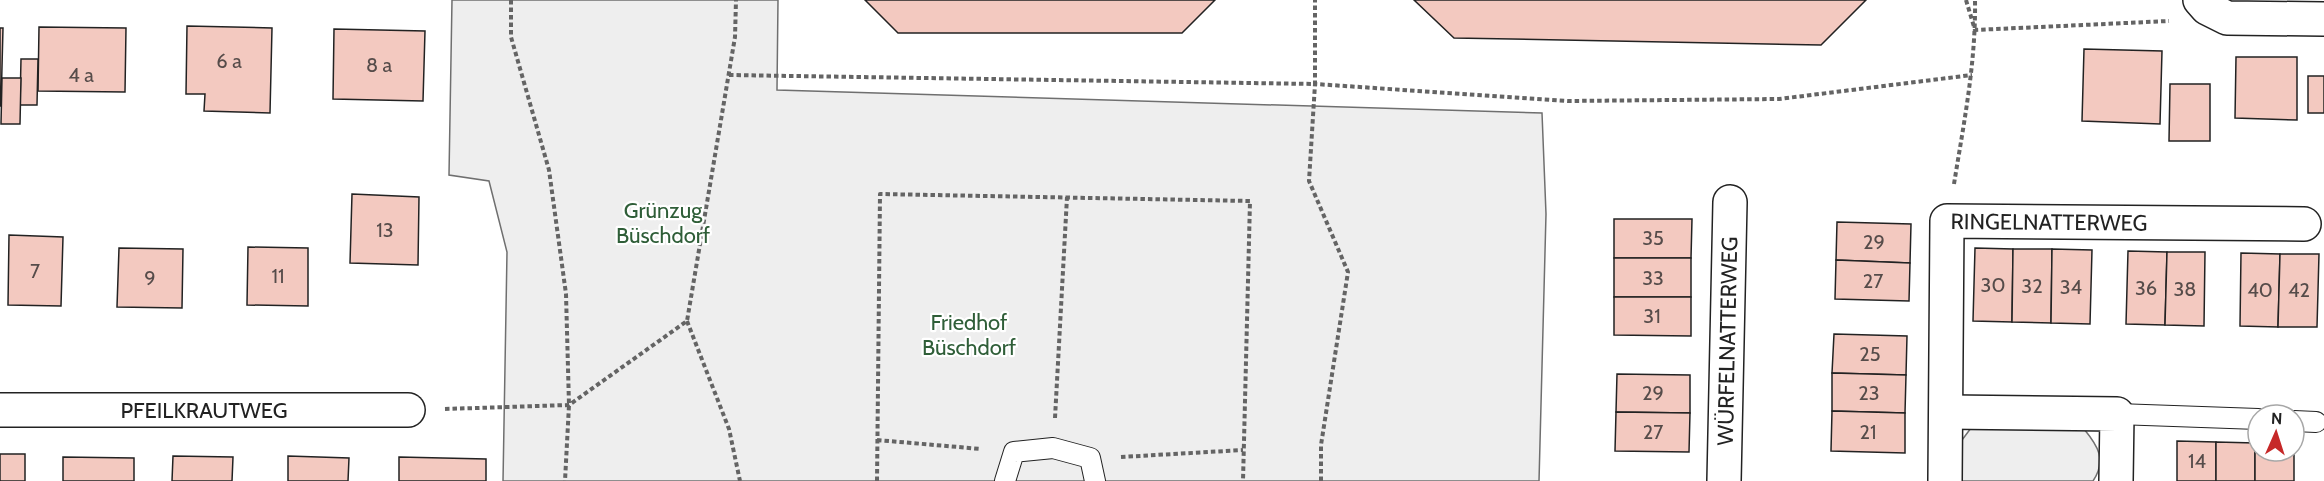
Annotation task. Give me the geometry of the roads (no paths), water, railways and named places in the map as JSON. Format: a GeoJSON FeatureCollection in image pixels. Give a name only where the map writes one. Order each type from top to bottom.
{"type":"FeatureCollection","features":[{"type":"Feature","properties":{"kind":"street"},"geometry":{"type":"LineString","coordinates":[[2200,0],[2207,8],[2227,18],[2324,19]]}},
{"type":"Feature","properties":{"kind":"street","name":"WÜRFELNATTERWEG"},"geometry":{"type":"LineString","coordinates":[[1724,481],[1730,202]]}},
{"type":"Feature","properties":{"kind":"street","name":"RINGELNATTERWEG"},"geometry":{"type":"LineString","coordinates":[[1945,481],[1947,220],[2304,224]]}},
{"type":"Feature","properties":{"kind":"street","name":"PFEILKRAUTWEG"},"geometry":{"type":"LineString","coordinates":[[0,410],[408,410]]}},
{"type":"Feature","properties":{"kind":"street"},"geometry":{"type":"LineString","coordinates":[[1947,412],[2117,414],[2116,481]]}},
{"type":"Feature","properties":{"kind":"lane"},"geometry":{"type":"LineString","coordinates":[[2117,414],[2246,419]]}},
{"type":"Feature","properties":{"kind":"lane"},"geometry":{"type":"LineString","coordinates":[[2306,422],[2316,422]]}},
{"type":"Feature","properties":{"kind":"lane"},"geometry":{"type":"LineString","coordinates":[[1005,481],[1014,452],[1053,448],[1090,458],[1095,481]]}},
{"type":"Feature","properties":{"kind":"park label","name":"Grünzug Büschdorf"},"geometry":{"type":"Point","coordinates":[663,222]}},
{"type":"Feature","properties":{"kind":"park label","name":"Friedhof Büschdorf"},"geometry":{"type":"Point","coordinates":[969,334]}}]}
